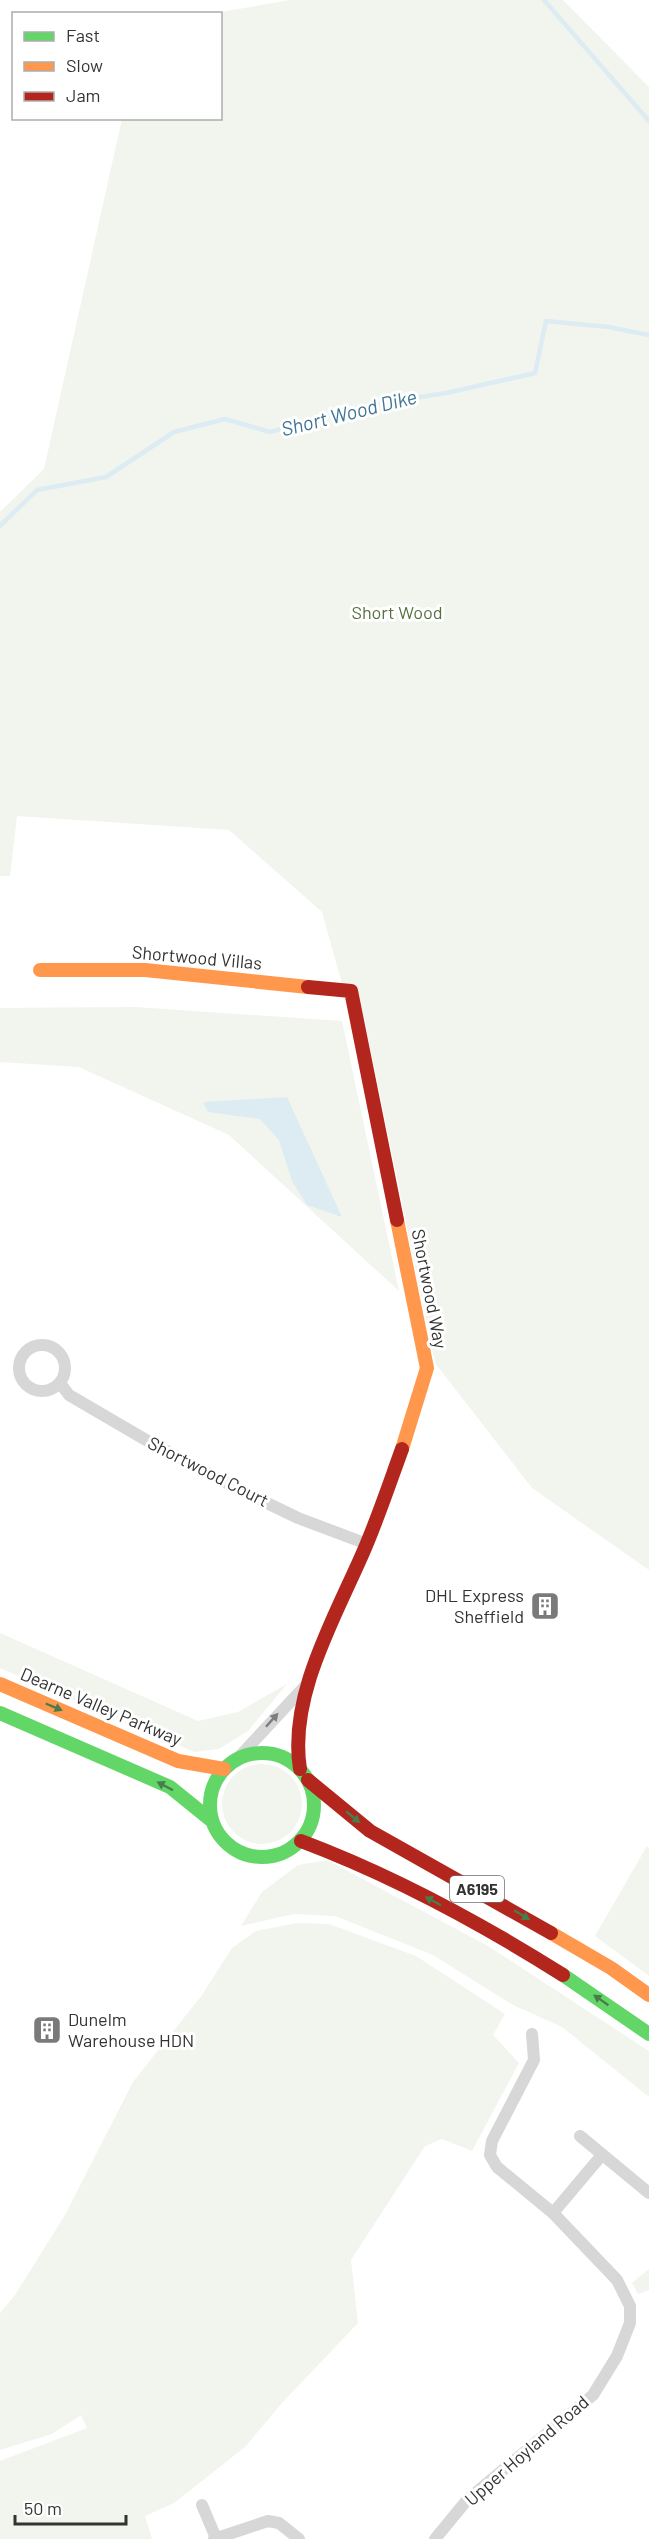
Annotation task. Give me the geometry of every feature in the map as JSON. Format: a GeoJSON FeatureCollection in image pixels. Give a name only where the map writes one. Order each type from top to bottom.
{"type":"FeatureCollection","features":[{"type":"Feature","properties":{"kind":"main road","name":"Shortwood Villas"},"geometry":{"type":"LineString","coordinates":[[40,970],[145,970],[351,991]]}},
{"type":"Feature","properties":{"kind":"main road","name":"Shortwood Way"},"geometry":{"type":"LineString","coordinates":[[304,1774],[296,1745],[307,1683],[367,1544],[408,1433],[427,1368],[351,991]]}},
{"type":"Feature","properties":{"kind":"main road","name":"Dearne Valley Parkway"},"geometry":{"type":"LineString","coordinates":[[0,1684],[178,1761],[224,1769]]}},
{"type":"Feature","properties":{"kind":"main road"},"geometry":{"type":"LineString","coordinates":[[0,1713],[170,1787],[212,1821],[225,1841],[245,1855],[261,1857],[277,1855],[301,1841],[311,1824],[315,1809],[314,1794],[304,1774]]}},
{"type":"Feature","properties":{"kind":"main road","name":"A6195"},"geometry":{"type":"LineString","coordinates":[[212,1821],[211,1793],[224,1769],[238,1758],[254,1752],[271,1753],[287,1758],[370,1831],[481,1891],[611,1968],[649,1995]]}},
{"type":"Feature","properties":{"kind":"main road","name":"A6195"},"geometry":{"type":"LineString","coordinates":[[301,1841],[375,1870],[476,1923],[589,1991],[649,2034]]}},
{"type":"Feature","properties":{"kind":"street","name":"Shortwood Court"},"geometry":{"type":"LineString","coordinates":[[60,1383],[69,1395],[189,1464],[298,1518],[367,1544]]}},
{"type":"Feature","properties":{"kind":"street","name":"Shortwood Way"},"geometry":{"type":"LineString","coordinates":[[238,1758],[307,1683]]}},
{"type":"Feature","properties":{"kind":"street","name":"Upper Hoyland Road"},"geometry":{"type":"LineString","coordinates":[[435,2539],[467,2500],[593,2395],[617,2356],[630,2323],[630,2306],[617,2280],[553,2213],[497,2167],[490,2155],[492,2140],[534,2060],[532,2034]]}},
{"type":"Feature","properties":{"kind":"street"},"geometry":{"type":"LineString","coordinates":[[580,2136],[601,2156],[649,2193]]}},
{"type":"Feature","properties":{"kind":"street"},"geometry":{"type":"LineString","coordinates":[[553,2213],[601,2156]]}},
{"type":"Feature","properties":{"kind":"street"},"geometry":{"type":"LineString","coordinates":[[202,2505],[215,2539],[268,2521],[279,2523],[299,2539]]}},
{"type":"Feature","properties":{"kind":"green space","name":"Short Wood"},"geometry":{"type":"Polygon","coordinates":[[[290,0],[563,0],[649,87],[649,1570],[532,1488],[435,1363],[364,1018],[350,1012],[322,912],[229,830],[17,816],[10,876],[0,876],[0,512],[44,469],[122,120],[222,120],[221,12],[290,0]]]}},
{"type":"Feature","properties":{"kind":"green space"},"geometry":{"type":"Polygon","coordinates":[[[135,1007],[342,1021],[399,1291],[229,1135],[79,1067],[0,1062],[0,1008],[135,1007]]]}},
{"type":"Feature","properties":{"kind":"green space"},"geometry":{"type":"Polygon","coordinates":[[[0,1633],[198,1721],[238,1712],[287,1684],[248,1731],[219,1749],[194,1752],[0,1668],[0,1633]]]}},
{"type":"Feature","properties":{"kind":"green space"},"geometry":{"type":"Polygon","coordinates":[[[262,1764],[277,1767],[290,1776],[299,1789],[302,1804],[299,1819],[290,1832],[277,1841],[262,1844],[247,1841],[234,1832],[225,1819],[222,1804],[225,1789],[234,1776],[247,1767],[262,1764]]]}},
{"type":"Feature","properties":{"kind":"green space"},"geometry":{"type":"Polygon","coordinates":[[[647,1846],[649,1849],[649,1976],[595,1936],[647,1846]]]}},
{"type":"Feature","properties":{"kind":"green space"},"geometry":{"type":"Polygon","coordinates":[[[327,1860],[488,1946],[649,2051],[649,2097],[562,2027],[511,2004],[433,1955],[335,1916],[294,1914],[241,1926],[262,1892],[298,1865],[327,1860]]]}},
{"type":"Feature","properties":{"kind":"green space"},"geometry":{"type":"Polygon","coordinates":[[[297,1923],[329,1924],[416,1956],[505,2014],[493,2035],[519,2063],[472,2151],[442,2139],[425,2146],[351,2260],[358,2323],[281,2404],[245,2447],[174,2503],[145,2516],[152,2539],[0,2539],[0,2461],[87,2428],[81,2415],[52,2434],[0,2450],[0,2313],[15,2295],[65,2215],[133,2082],[202,1995],[232,1948],[256,1931],[297,1923]]]}},
{"type":"Feature","properties":{"kind":"green space"},"geometry":{"type":"Polygon","coordinates":[[[649,2269],[649,2290],[638,2294],[632,2283],[649,2269]]]}},
{"type":"Feature","properties":{"kind":"shaded area"},"geometry":{"type":"Polygon","coordinates":[[[287,1097],[342,1217],[307,1205],[292,1181],[279,1140],[260,1119],[208,1112],[203,1102],[287,1097]]]}},
{"type":"Feature","properties":{"kind":"waterway","name":"Short Wood Dike"},"geometry":{"type":"LineString","coordinates":[[544,0],[649,121]]}},
{"type":"Feature","properties":{"kind":"waterway","name":"Short Wood Dike"},"geometry":{"type":"LineString","coordinates":[[0,526],[37,490],[106,477],[174,432],[225,419],[270,432],[361,407],[451,392],[535,373],[546,321],[609,327],[649,335]]}},
{"type":"Feature","properties":{"kind":"traffic: fast"},"geometry":{"type":"LineString","coordinates":[[0,1713],[170,1787],[212,1821]]}},
{"type":"Feature","properties":{"kind":"traffic: fast"},"geometry":{"type":"LineString","coordinates":[[262,1753],[282,1757],[299,1768],[310,1785],[314,1805],[310,1825],[299,1842],[282,1853],[262,1857],[242,1853],[225,1842],[214,1825],[210,1805],[214,1785],[225,1768],[242,1757],[262,1753]]}},
{"type":"Feature","properties":{"kind":"traffic: fast"},"geometry":{"type":"LineString","coordinates":[[563,1975],[649,2034]]}},
{"type":"Feature","properties":{"kind":"traffic: slow"},"geometry":{"type":"LineString","coordinates":[[40,970],[145,970],[308,987]]}},
{"type":"Feature","properties":{"kind":"traffic: slow"},"geometry":{"type":"LineString","coordinates":[[397,1220],[427,1368],[402,1449]]}},
{"type":"Feature","properties":{"kind":"traffic: slow"},"geometry":{"type":"LineString","coordinates":[[0,1684],[178,1761],[224,1769]]}},
{"type":"Feature","properties":{"kind":"traffic: slow"},"geometry":{"type":"LineString","coordinates":[[551,1933],[611,1968],[649,1995]]}},
{"type":"Feature","properties":{"kind":"traffic: jam"},"geometry":{"type":"LineString","coordinates":[[308,987],[351,991],[397,1220]]}},
{"type":"Feature","properties":{"kind":"traffic: jam"},"geometry":{"type":"LineString","coordinates":[[300,1769],[298,1741],[301,1713],[308,1684],[329,1627],[370,1536],[402,1449]]}},
{"type":"Feature","properties":{"kind":"traffic: jam"},"geometry":{"type":"LineString","coordinates":[[308,1780],[370,1831],[551,1933]]}},
{"type":"Feature","properties":{"kind":"traffic: jam"},"geometry":{"type":"LineString","coordinates":[[301,1841],[369,1869],[435,1901],[563,1975]]}},
{"type":"Feature","properties":{"kind":"place","name":"DHL Express Sheffield"},"geometry":{"type":"Point","coordinates":[545,1606]}},
{"type":"Feature","properties":{"kind":"place","name":"Dunelm Warehouse HDN"},"geometry":{"type":"Point","coordinates":[47,2030]}}]}
